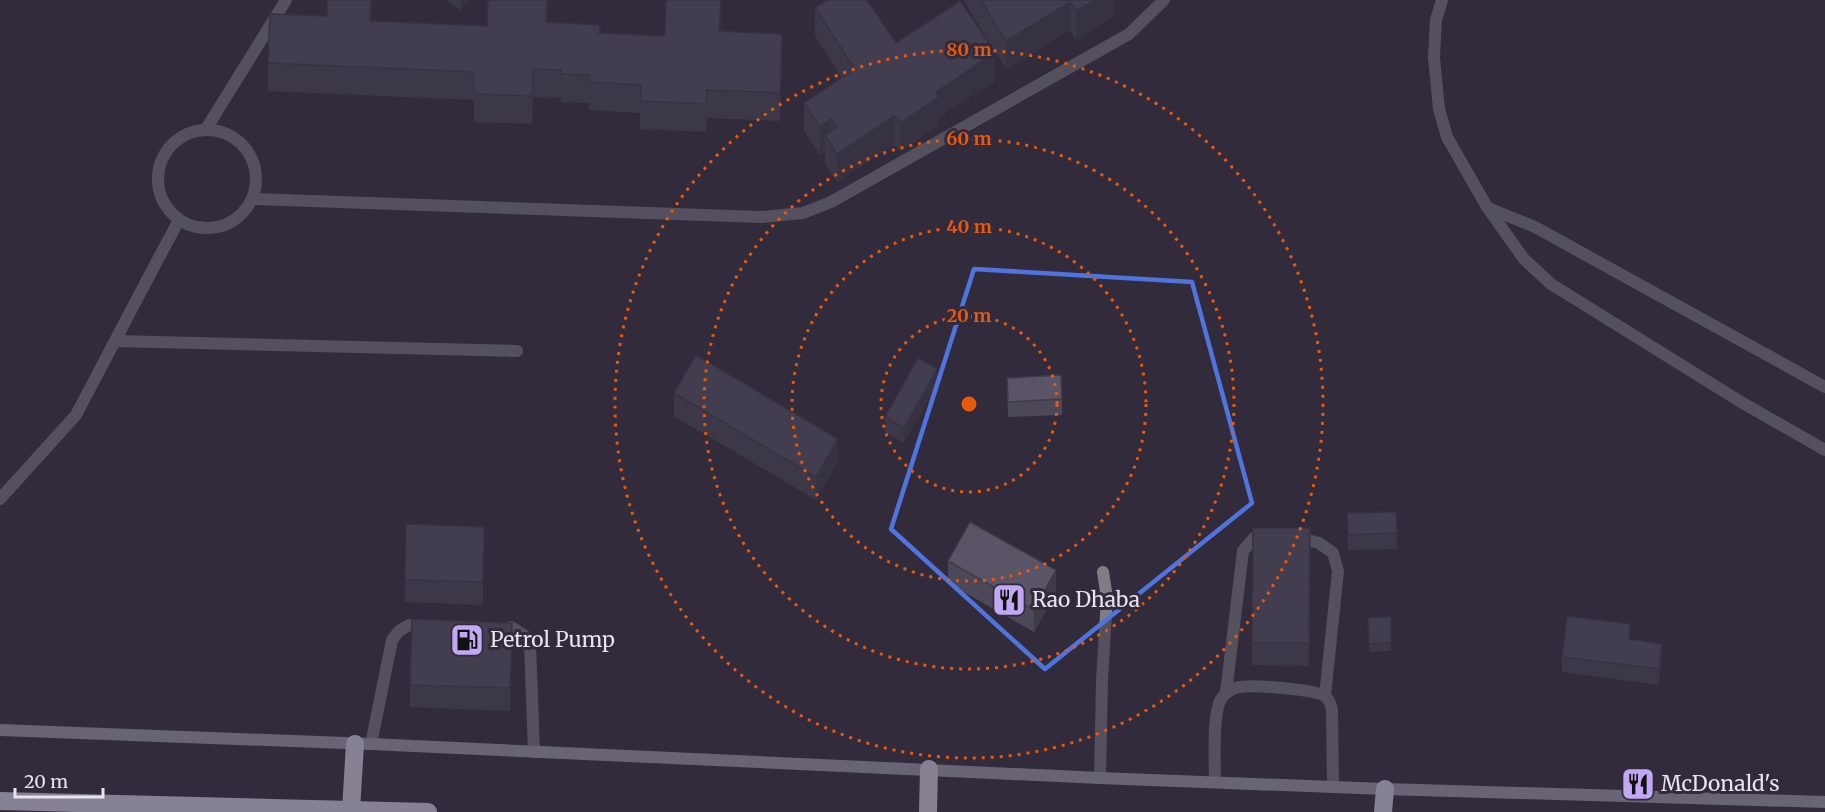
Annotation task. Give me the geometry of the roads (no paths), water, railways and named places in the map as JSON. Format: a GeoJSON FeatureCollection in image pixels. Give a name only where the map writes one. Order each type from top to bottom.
{"type":"FeatureCollection","features":[{"type":"Feature","properties":{"kind":"highway"},"geometry":{"type":"LineString","coordinates":[[351,810],[363,744]]}},
{"type":"Feature","properties":{"kind":"highway"},"geometry":{"type":"LineString","coordinates":[[928,812],[929,769]]}},
{"type":"Feature","properties":{"kind":"highway"},"geometry":{"type":"LineString","coordinates":[[1383,812],[1385,789]]}},
{"type":"Feature","properties":{"kind":"highway"},"geometry":{"type":"LineString","coordinates":[[0,801],[428,812]]}},
{"type":"Feature","properties":{"kind":"street"},"geometry":{"type":"LineString","coordinates":[[206,129],[286,0]]}},
{"type":"Feature","properties":{"kind":"street"},"geometry":{"type":"LineString","coordinates":[[253,199],[761,217],[803,213],[831,202],[1129,34],[1164,0]]}},
{"type":"Feature","properties":{"kind":"street"},"geometry":{"type":"LineString","coordinates":[[1442,0],[1436,20],[1434,58],[1439,109],[1447,137],[1487,207],[1524,259],[1551,284],[1741,402],[1825,450]]}},
{"type":"Feature","properties":{"kind":"street"},"geometry":{"type":"LineString","coordinates":[[206,129],[222,132],[237,139],[249,152],[255,167],[257,184],[247,210],[237,219],[227,225],[202,229],[179,220],[168,209],[160,195],[157,180],[159,165],[166,151],[177,140],[191,132],[206,129]]}},
{"type":"Feature","properties":{"kind":"street"},"geometry":{"type":"LineString","coordinates":[[1487,207],[1535,227],[1824,384]]}},
{"type":"Feature","properties":{"kind":"street"},"geometry":{"type":"LineString","coordinates":[[0,499],[76,415],[179,220]]}},
{"type":"Feature","properties":{"kind":"street"},"geometry":{"type":"LineString","coordinates":[[115,341],[517,351]]}},
{"type":"Feature","properties":{"kind":"street"},"geometry":{"type":"LineString","coordinates":[[1226,693],[1244,551],[1254,538],[1265,536],[1293,536],[1319,543],[1333,553],[1338,571],[1325,696],[1332,710],[1333,787]]}},
{"type":"Feature","properties":{"kind":"street"},"geometry":{"type":"LineString","coordinates":[[1100,778],[1102,680],[1107,598],[1103,572]]}},
{"type":"Feature","properties":{"kind":"street"},"geometry":{"type":"LineString","coordinates":[[363,744],[392,640],[399,631],[409,625]]}},
{"type":"Feature","properties":{"kind":"street"},"geometry":{"type":"LineString","coordinates":[[511,627],[524,634],[530,643],[534,752]]}},
{"type":"Feature","properties":{"kind":"street"},"geometry":{"type":"LineString","coordinates":[[1215,782],[1216,713],[1226,693],[1237,687],[1252,686],[1315,692],[1325,696]]}},
{"type":"Feature","properties":{"kind":"street"},"geometry":{"type":"LineString","coordinates":[[0,730],[363,744],[1100,778],[1825,802]]}},
{"type":"Feature","properties":{"kind":"place","name":"Rao Dhaba"},"geometry":{"type":"Point","coordinates":[1009,600]}},
{"type":"Feature","properties":{"kind":"place","name":"Petrol Pump"},"geometry":{"type":"Point","coordinates":[467,640]}},
{"type":"Feature","properties":{"kind":"place","name":"McDonald's"},"geometry":{"type":"Point","coordinates":[1638,784]}}]}
